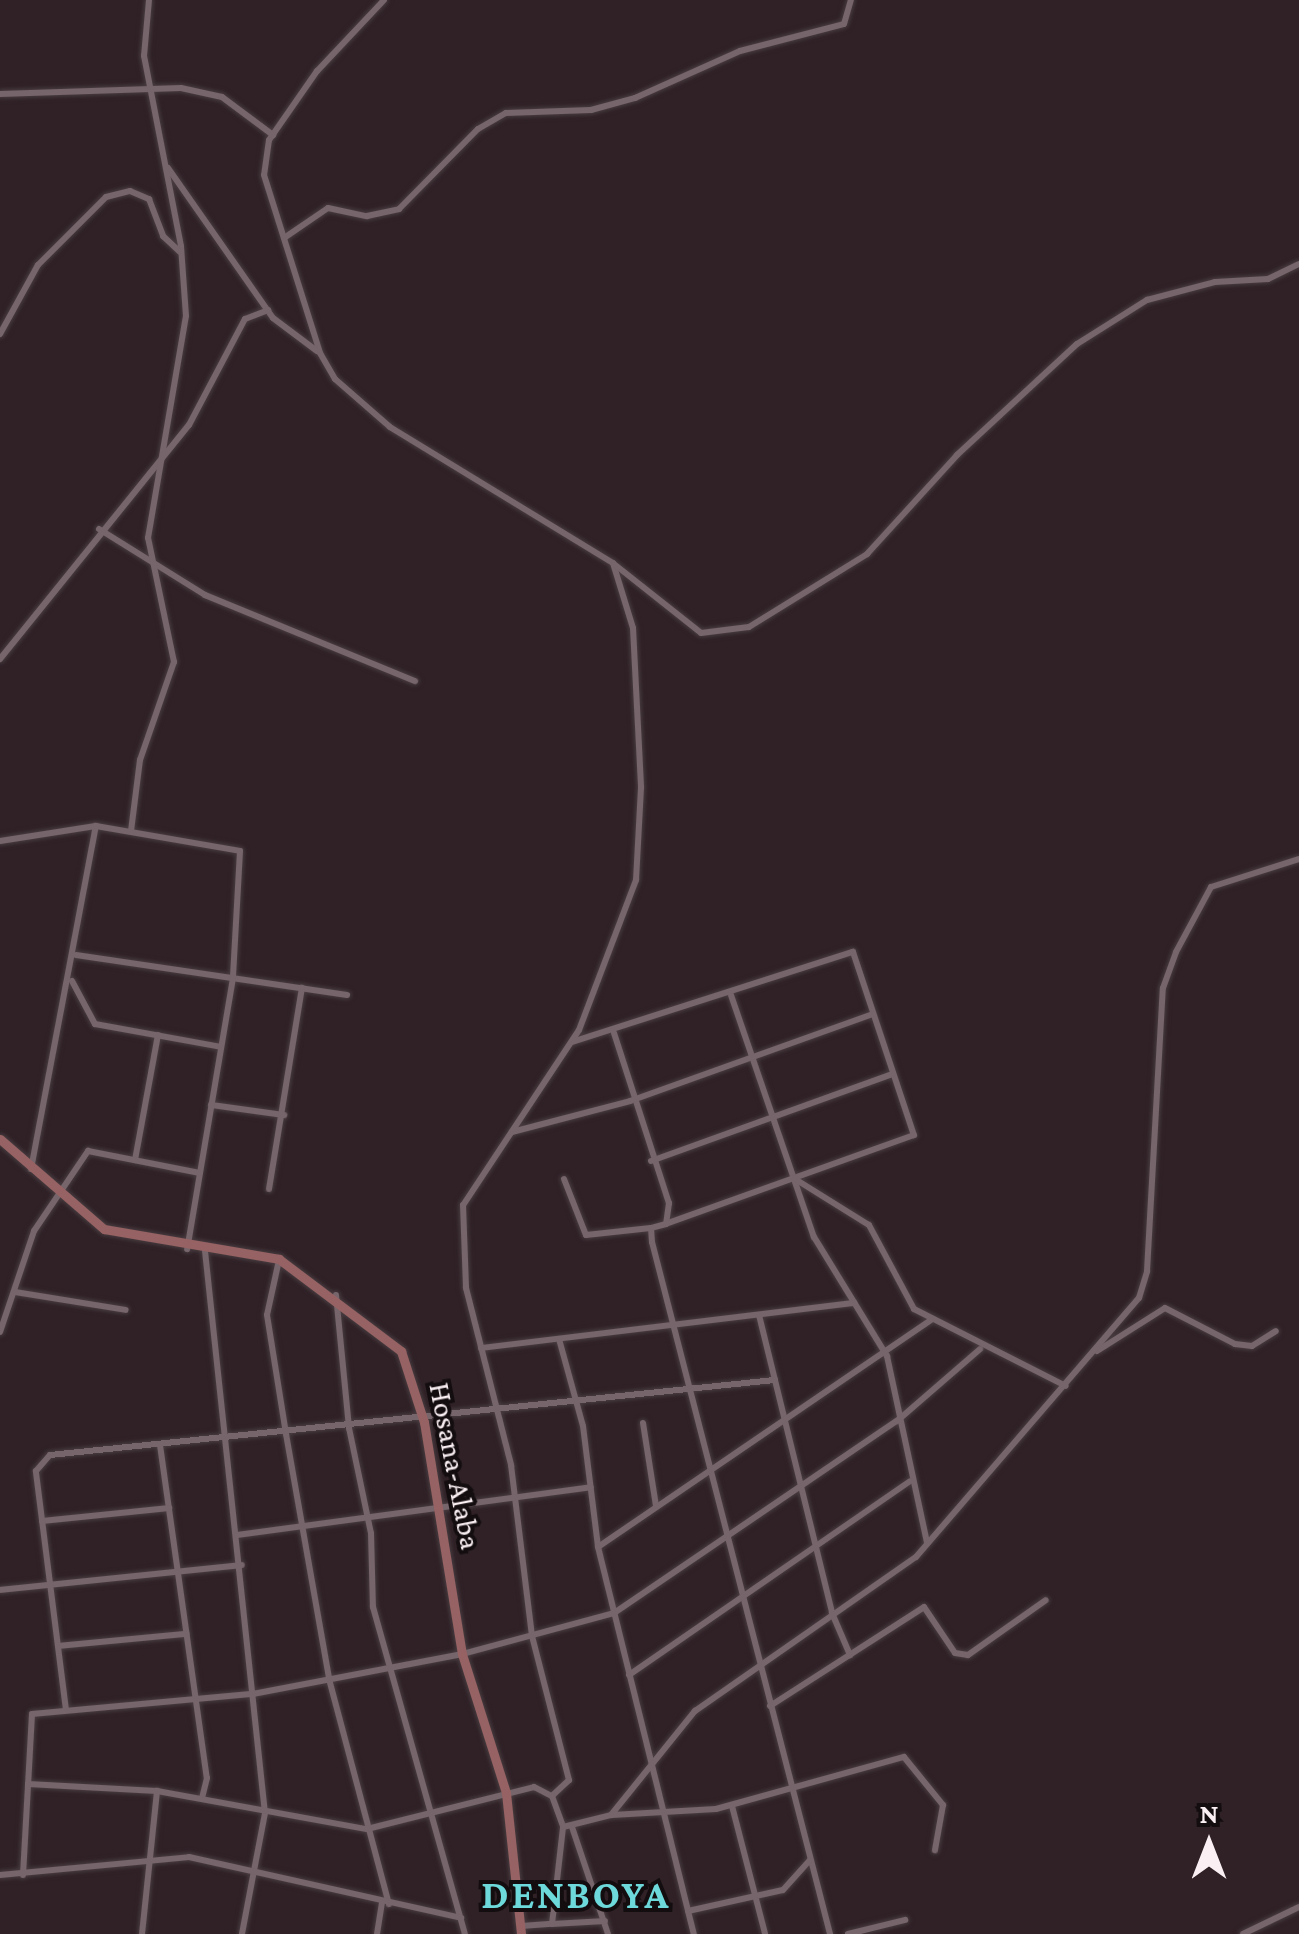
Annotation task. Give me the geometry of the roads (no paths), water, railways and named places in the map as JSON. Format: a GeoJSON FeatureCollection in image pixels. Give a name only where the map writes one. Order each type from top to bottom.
{"type":"FeatureCollection","features":[{"type":"Feature","properties":{"kind":"main road","name":"Hosana-Alaba"},"geometry":{"type":"LineString","coordinates":[[0,1139],[58,1196],[104,1230],[187,1249],[279,1259],[336,1294],[402,1351],[424,1422],[462,1654],[506,1792],[521,1930]]}},
{"type":"Feature","properties":{"kind":"street"},"geometry":{"type":"LineString","coordinates":[[131,831],[140,760],[174,662],[150,558],[159,460],[186,316],[182,253],[143,24],[148,0]]}},
{"type":"Feature","properties":{"kind":"street"},"geometry":{"type":"LineString","coordinates":[[384,0],[317,70],[273,134],[264,175],[320,353],[334,379],[390,427],[613,564],[701,633],[749,627],[868,554],[957,455],[1077,344],[1147,300],[1215,282],[1293,273],[1299,264]]}},
{"type":"Feature","properties":{"kind":"street"},"geometry":{"type":"LineString","coordinates":[[284,238],[328,208],[367,216],[398,209],[478,129],[506,113],[591,110],[634,98],[740,51],[844,24],[850,0]]}},
{"type":"Feature","properties":{"kind":"street"},"geometry":{"type":"LineString","coordinates":[[0,94],[152,87],[222,96],[273,134]]}},
{"type":"Feature","properties":{"kind":"street"},"geometry":{"type":"LineString","coordinates":[[168,168],[268,310],[320,353]]}},
{"type":"Feature","properties":{"kind":"street"},"geometry":{"type":"LineString","coordinates":[[0,334],[38,265],[106,197],[130,191],[149,200],[163,236],[182,253]]}},
{"type":"Feature","properties":{"kind":"street"},"geometry":{"type":"LineString","coordinates":[[0,660],[100,529],[189,426],[245,319],[268,310]]}},
{"type":"Feature","properties":{"kind":"street"},"geometry":{"type":"LineString","coordinates":[[100,529],[205,594],[414,680]]}},
{"type":"Feature","properties":{"kind":"street"},"geometry":{"type":"LineString","coordinates":[[552,1796],[569,1780],[532,1636],[515,1498],[466,1288],[463,1205],[571,1043],[604,978],[636,880],[641,788],[633,628],[613,564]]}},
{"type":"Feature","properties":{"kind":"street"},"geometry":{"type":"LineString","coordinates":[[30,1170],[76,955],[96,826]]}},
{"type":"Feature","properties":{"kind":"street"},"geometry":{"type":"LineString","coordinates":[[0,841],[96,826],[240,852],[233,978],[187,1249]]}},
{"type":"Feature","properties":{"kind":"street"},"geometry":{"type":"LineString","coordinates":[[611,1815],[696,1711],[928,1544],[1139,1298],[1147,1271],[1163,988],[1190,917],[1211,887],[1299,859]]}},
{"type":"Feature","properties":{"kind":"street"},"geometry":{"type":"LineString","coordinates":[[564,1179],[586,1234],[651,1228],[914,1135],[853,952],[614,1033],[571,1043]]}},
{"type":"Feature","properties":{"kind":"street"},"geometry":{"type":"LineString","coordinates":[[76,955],[347,995]]}},
{"type":"Feature","properties":{"kind":"street"},"geometry":{"type":"LineString","coordinates":[[71,980],[95,1024],[221,1047]]}},
{"type":"Feature","properties":{"kind":"street"},"geometry":{"type":"LineString","coordinates":[[269,1189],[302,988]]}},
{"type":"Feature","properties":{"kind":"street"},"geometry":{"type":"LineString","coordinates":[[731,995],[814,1236],[887,1356],[910,1481],[928,1544]]}},
{"type":"Feature","properties":{"kind":"street"},"geometry":{"type":"LineString","coordinates":[[511,1133],[630,1100],[750,1053],[873,1014]]}},
{"type":"Feature","properties":{"kind":"street"},"geometry":{"type":"LineString","coordinates":[[614,1033],[630,1100],[669,1203],[666,1224]]}},
{"type":"Feature","properties":{"kind":"street"},"geometry":{"type":"LineString","coordinates":[[135,1160],[158,1035]]}},
{"type":"Feature","properties":{"kind":"street"},"geometry":{"type":"LineString","coordinates":[[651,1161],[893,1074]]}},
{"type":"Feature","properties":{"kind":"street"},"geometry":{"type":"LineString","coordinates":[[211,1105],[284,1115]]}},
{"type":"Feature","properties":{"kind":"street"},"geometry":{"type":"LineString","coordinates":[[0,1332],[34,1231],[88,1151],[200,1172]]}},
{"type":"Feature","properties":{"kind":"street"},"geometry":{"type":"LineString","coordinates":[[794,1178],[869,1225],[914,1309],[980,1349],[1066,1386]]}},
{"type":"Feature","properties":{"kind":"street"},"geometry":{"type":"LineString","coordinates":[[651,1228],[830,1934]]}},
{"type":"Feature","properties":{"kind":"street"},"geometry":{"type":"LineString","coordinates":[[205,1251],[222,1440],[242,1565],[265,1813],[242,1934]]}},
{"type":"Feature","properties":{"kind":"street"},"geometry":{"type":"LineString","coordinates":[[279,1259],[267,1315],[286,1434],[307,1526],[329,1679],[386,1903],[377,1934]]}},
{"type":"Feature","properties":{"kind":"street"},"geometry":{"type":"LineString","coordinates":[[15,1292],[126,1310]]}},
{"type":"Feature","properties":{"kind":"street"},"geometry":{"type":"LineString","coordinates":[[336,1294],[349,1428],[368,1518],[374,1607],[465,1934]]}},
{"type":"Feature","properties":{"kind":"street"},"geometry":{"type":"LineString","coordinates":[[481,1348],[854,1303]]}},
{"type":"Feature","properties":{"kind":"street"},"geometry":{"type":"LineString","coordinates":[[1096,1352],[1164,1308],[1235,1344],[1252,1346],[1276,1331]]}},
{"type":"Feature","properties":{"kind":"street"},"geometry":{"type":"LineString","coordinates":[[759,1315],[832,1613],[850,1654]]}},
{"type":"Feature","properties":{"kind":"street"},"geometry":{"type":"LineString","coordinates":[[598,1547],[709,1467],[887,1356],[931,1320]]}},
{"type":"Feature","properties":{"kind":"street"},"geometry":{"type":"LineString","coordinates":[[559,1339],[576,1401],[598,1547],[694,1934]]}},
{"type":"Feature","properties":{"kind":"street"},"geometry":{"type":"LineString","coordinates":[[22,1876],[32,1714],[254,1694],[462,1654],[614,1613],[728,1539],[897,1420],[980,1349]]}},
{"type":"Feature","properties":{"kind":"street"},"geometry":{"type":"LineString","coordinates":[[66,1710],[36,1472],[50,1455],[424,1422],[775,1380]]}},
{"type":"Feature","properties":{"kind":"street"},"geometry":{"type":"LineString","coordinates":[[644,1423],[656,1506]]}},
{"type":"Feature","properties":{"kind":"street"},"geometry":{"type":"LineString","coordinates":[[160,1445],[207,1778],[202,1798]]}},
{"type":"Feature","properties":{"kind":"street"},"geometry":{"type":"LineString","coordinates":[[630,1675],[910,1481]]}},
{"type":"Feature","properties":{"kind":"street"},"geometry":{"type":"LineString","coordinates":[[238,1535],[591,1488]]}},
{"type":"Feature","properties":{"kind":"street"},"geometry":{"type":"LineString","coordinates":[[42,1522],[169,1508]]}},
{"type":"Feature","properties":{"kind":"street"},"geometry":{"type":"LineString","coordinates":[[0,1590],[242,1565]]}},
{"type":"Feature","properties":{"kind":"street"},"geometry":{"type":"LineString","coordinates":[[770,1706],[924,1607],[956,1654],[968,1655],[1046,1600]]}},
{"type":"Feature","properties":{"kind":"street"},"geometry":{"type":"LineString","coordinates":[[58,1646],[186,1634]]}},
{"type":"Feature","properties":{"kind":"street"},"geometry":{"type":"LineString","coordinates":[[563,1827],[611,1815],[732,1806],[792,1792],[904,1756],[943,1805],[934,1850]]}},
{"type":"Feature","properties":{"kind":"street"},"geometry":{"type":"LineString","coordinates":[[28,1784],[157,1791],[367,1828],[431,1816],[534,1787],[552,1796],[563,1827],[552,1924]]}},
{"type":"Feature","properties":{"kind":"street"},"geometry":{"type":"LineString","coordinates":[[142,1934],[157,1791]]}},
{"type":"Feature","properties":{"kind":"street"},"geometry":{"type":"LineString","coordinates":[[732,1806],[764,1934]]}},
{"type":"Feature","properties":{"kind":"street"},"geometry":{"type":"LineString","coordinates":[[572,1827],[608,1934]]}},
{"type":"Feature","properties":{"kind":"street"},"geometry":{"type":"LineString","coordinates":[[0,1875],[22,1876],[149,1855],[254,1867],[386,1903],[461,1918]]}},
{"type":"Feature","properties":{"kind":"street"},"geometry":{"type":"LineString","coordinates":[[688,1910],[756,1899],[784,1890],[810,1859]]}},
{"type":"Feature","properties":{"kind":"street"},"geometry":{"type":"LineString","coordinates":[[1243,1934],[1299,1907]]}},
{"type":"Feature","properties":{"kind":"street"},"geometry":{"type":"LineString","coordinates":[[848,1934],[905,1920]]}},
{"type":"Feature","properties":{"kind":"street"},"geometry":{"type":"LineString","coordinates":[[521,1930],[606,1921]]}},
{"type":"Feature","properties":{"kind":"district","name":"DENBOYA"},"geometry":{"type":"Point","coordinates":[576,1895]}}]}
